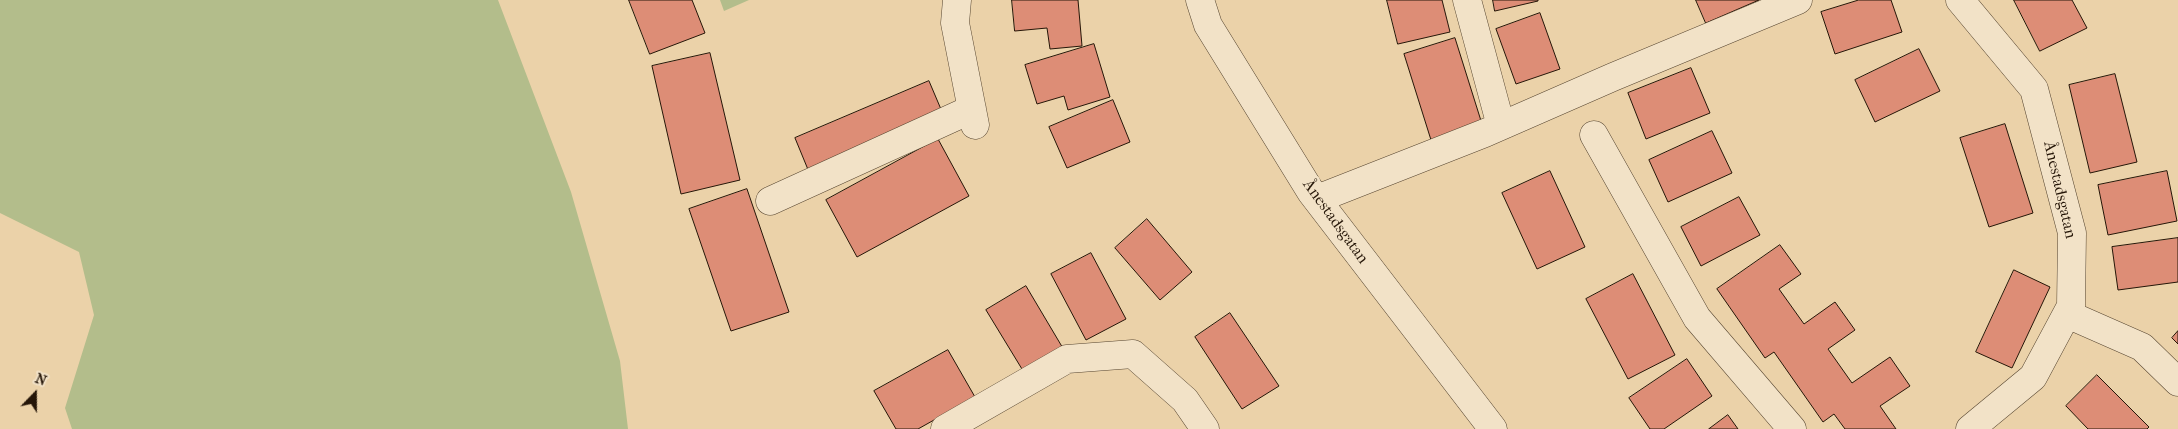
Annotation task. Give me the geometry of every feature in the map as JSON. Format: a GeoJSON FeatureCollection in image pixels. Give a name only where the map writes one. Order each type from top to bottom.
{"type":"FeatureCollection","features":[{"type":"Feature","properties":{"kind":"street"},"geometry":{"type":"LineString","coordinates":[[770,201],[974,117],[955,23],[957,0]]}},
{"type":"Feature","properties":{"kind":"street","name":"Ånestadsgatan"},"geometry":{"type":"LineString","coordinates":[[1200,0],[1208,25],[1316,199],[1493,429]]}},
{"type":"Feature","properties":{"kind":"street"},"geometry":{"type":"LineString","coordinates":[[1467,0],[1501,126]]}},
{"type":"Feature","properties":{"kind":"street","name":"Ånestadsgatan"},"geometry":{"type":"LineString","coordinates":[[1960,0],[2034,89],[2072,233],[2071,306],[2067,314],[2033,377],[1970,429]]}},
{"type":"Feature","properties":{"kind":"street"},"geometry":{"type":"LineString","coordinates":[[1316,199],[1351,184],[1384,174],[1501,126],[1787,2]]}},
{"type":"Feature","properties":{"kind":"street"},"geometry":{"type":"LineString","coordinates":[[1594,135],[1697,318],[1792,429]]}},
{"type":"Feature","properties":{"kind":"street"},"geometry":{"type":"LineString","coordinates":[[2067,314],[2142,347],[2178,382]]}},
{"type":"Feature","properties":{"kind":"street"},"geometry":{"type":"LineString","coordinates":[[945,429],[1067,359],[1133,354],[1185,400],[1206,429]]}},
{"type":"Feature","properties":{"kind":"green space"},"geometry":{"type":"Polygon","coordinates":[[[0,0],[498,0],[571,192],[620,361],[628,429],[72,429],[65,408],[94,315],[79,252],[0,213],[0,0]]]}},
{"type":"Feature","properties":{"kind":"green space"},"geometry":{"type":"Polygon","coordinates":[[[720,0],[749,0],[724,11],[720,0]]]}},
{"type":"Feature","properties":{"kind":"building"},"geometry":{"type":"Polygon","coordinates":[[[629,0],[692,0],[705,33],[650,54],[629,0]]]}},
{"type":"Feature","properties":{"kind":"building"},"geometry":{"type":"Polygon","coordinates":[[[1012,0],[1078,0],[1082,46],[1050,49],[1047,28],[1015,31],[1012,0]]]}},
{"type":"Feature","properties":{"kind":"building"},"geometry":{"type":"Polygon","coordinates":[[[1387,0],[1442,0],[1450,32],[1398,44],[1387,0]]]}},
{"type":"Feature","properties":{"kind":"building"},"geometry":{"type":"Polygon","coordinates":[[[1493,0],[1538,0],[1538,1],[1495,11],[1493,0]]]}},
{"type":"Feature","properties":{"kind":"building"},"geometry":{"type":"Polygon","coordinates":[[[1696,0],[1759,0],[1706,23],[1696,0]]]}},
{"type":"Feature","properties":{"kind":"building"},"geometry":{"type":"Polygon","coordinates":[[[1859,0],[1891,0],[1902,32],[1835,54],[1821,12],[1859,0]]]}},
{"type":"Feature","properties":{"kind":"building"},"geometry":{"type":"Polygon","coordinates":[[[2014,0],[2072,0],[2087,28],[2040,51],[2014,0]]]}},
{"type":"Feature","properties":{"kind":"building"},"geometry":{"type":"Polygon","coordinates":[[[1540,13],[1560,69],[1516,84],[1496,29],[1540,13]]]}},
{"type":"Feature","properties":{"kind":"building"},"geometry":{"type":"Polygon","coordinates":[[[1455,38],[1482,124],[1431,140],[1404,54],[1455,38]]]}},
{"type":"Feature","properties":{"kind":"building"},"geometry":{"type":"Polygon","coordinates":[[[1094,44],[1110,97],[1068,110],[1064,96],[1037,104],[1025,65],[1094,44]]]}},
{"type":"Feature","properties":{"kind":"building"},"geometry":{"type":"Polygon","coordinates":[[[1919,49],[1940,91],[1875,122],[1855,80],[1919,49]]]}},
{"type":"Feature","properties":{"kind":"building"},"geometry":{"type":"Polygon","coordinates":[[[710,53],[740,180],[681,194],[652,66],[710,53]]]}},
{"type":"Feature","properties":{"kind":"building"},"geometry":{"type":"Polygon","coordinates":[[[1691,68],[1710,113],[1646,139],[1628,93],[1691,68]]]}},
{"type":"Feature","properties":{"kind":"building"},"geometry":{"type":"Polygon","coordinates":[[[2115,74],[2137,162],[2090,173],[2069,85],[2115,74]]]}},
{"type":"Feature","properties":{"kind":"building"},"geometry":{"type":"Polygon","coordinates":[[[929,81],[943,114],[809,172],[795,138],[929,81]]]}},
{"type":"Feature","properties":{"kind":"building"},"geometry":{"type":"Polygon","coordinates":[[[1113,100],[1130,142],[1067,168],[1049,127],[1113,100]]]}},
{"type":"Feature","properties":{"kind":"building"},"geometry":{"type":"Polygon","coordinates":[[[2005,124],[2033,213],[1989,227],[1960,138],[2005,124]]]}},
{"type":"Feature","properties":{"kind":"building"},"geometry":{"type":"Polygon","coordinates":[[[1712,131],[1732,173],[1668,202],[1649,160],[1712,131]]]}},
{"type":"Feature","properties":{"kind":"building"},"geometry":{"type":"Polygon","coordinates":[[[938,139],[969,196],[857,257],[826,200],[938,139]]]}},
{"type":"Feature","properties":{"kind":"building"},"geometry":{"type":"Polygon","coordinates":[[[1550,171],[1585,247],[1537,269],[1502,193],[1550,171]]]}},
{"type":"Feature","properties":{"kind":"building"},"geometry":{"type":"Polygon","coordinates":[[[2167,171],[2177,221],[2108,235],[2098,185],[2167,171]]]}},
{"type":"Feature","properties":{"kind":"building"},"geometry":{"type":"Polygon","coordinates":[[[747,189],[789,312],[731,331],[689,209],[747,189]]]}},
{"type":"Feature","properties":{"kind":"building"},"geometry":{"type":"Polygon","coordinates":[[[1739,197],[1760,235],[1701,266],[1681,227],[1739,197]]]}},
{"type":"Feature","properties":{"kind":"building"},"geometry":{"type":"Polygon","coordinates":[[[1147,219],[1192,272],[1160,300],[1115,248],[1147,219]]]}},
{"type":"Feature","properties":{"kind":"building"},"geometry":{"type":"Polygon","coordinates":[[[2178,238],[2178,282],[2118,290],[2112,247],[2178,238]]]}},
{"type":"Feature","properties":{"kind":"building"},"geometry":{"type":"Polygon","coordinates":[[[1780,245],[1801,274],[1779,289],[1804,324],[1835,302],[1855,330],[1828,349],[1852,383],[1890,357],[1910,386],[1880,406],[1896,429],[1845,429],[1834,414],[1823,422],[1774,352],[1765,358],[1717,289],[1780,245]]]}},
{"type":"Feature","properties":{"kind":"building"},"geometry":{"type":"Polygon","coordinates":[[[1091,253],[1126,319],[1086,340],[1051,274],[1091,253]]]}},
{"type":"Feature","properties":{"kind":"building"},"geometry":{"type":"Polygon","coordinates":[[[2014,270],[2050,287],[2012,368],[1976,352],[2014,270]]]}},
{"type":"Feature","properties":{"kind":"building"},"geometry":{"type":"Polygon","coordinates":[[[1633,274],[1675,355],[1628,379],[1586,299],[1633,274]]]}},
{"type":"Feature","properties":{"kind":"building"},"geometry":{"type":"Polygon","coordinates":[[[1026,286],[1064,350],[1025,374],[986,310],[1026,286]]]}},
{"type":"Feature","properties":{"kind":"building"},"geometry":{"type":"Polygon","coordinates":[[[1230,313],[1279,386],[1242,409],[1195,337],[1230,313]]]}},
{"type":"Feature","properties":{"kind":"building"},"geometry":{"type":"Polygon","coordinates":[[[2178,331],[2178,344],[2172,338],[2178,331]]]}},
{"type":"Feature","properties":{"kind":"building"},"geometry":{"type":"Polygon","coordinates":[[[948,350],[975,397],[918,429],[896,429],[874,391],[948,350]]]}},
{"type":"Feature","properties":{"kind":"building"},"geometry":{"type":"Polygon","coordinates":[[[1687,359],[1712,396],[1664,429],[1650,429],[1629,398],[1687,359]]]}},
{"type":"Feature","properties":{"kind":"building"},"geometry":{"type":"Polygon","coordinates":[[[2097,375],[2149,427],[2147,429],[2088,429],[2066,406],[2097,375]]]}},
{"type":"Feature","properties":{"kind":"building"},"geometry":{"type":"Polygon","coordinates":[[[1728,415],[1738,429],[1709,429],[1728,415]]]}}]}
